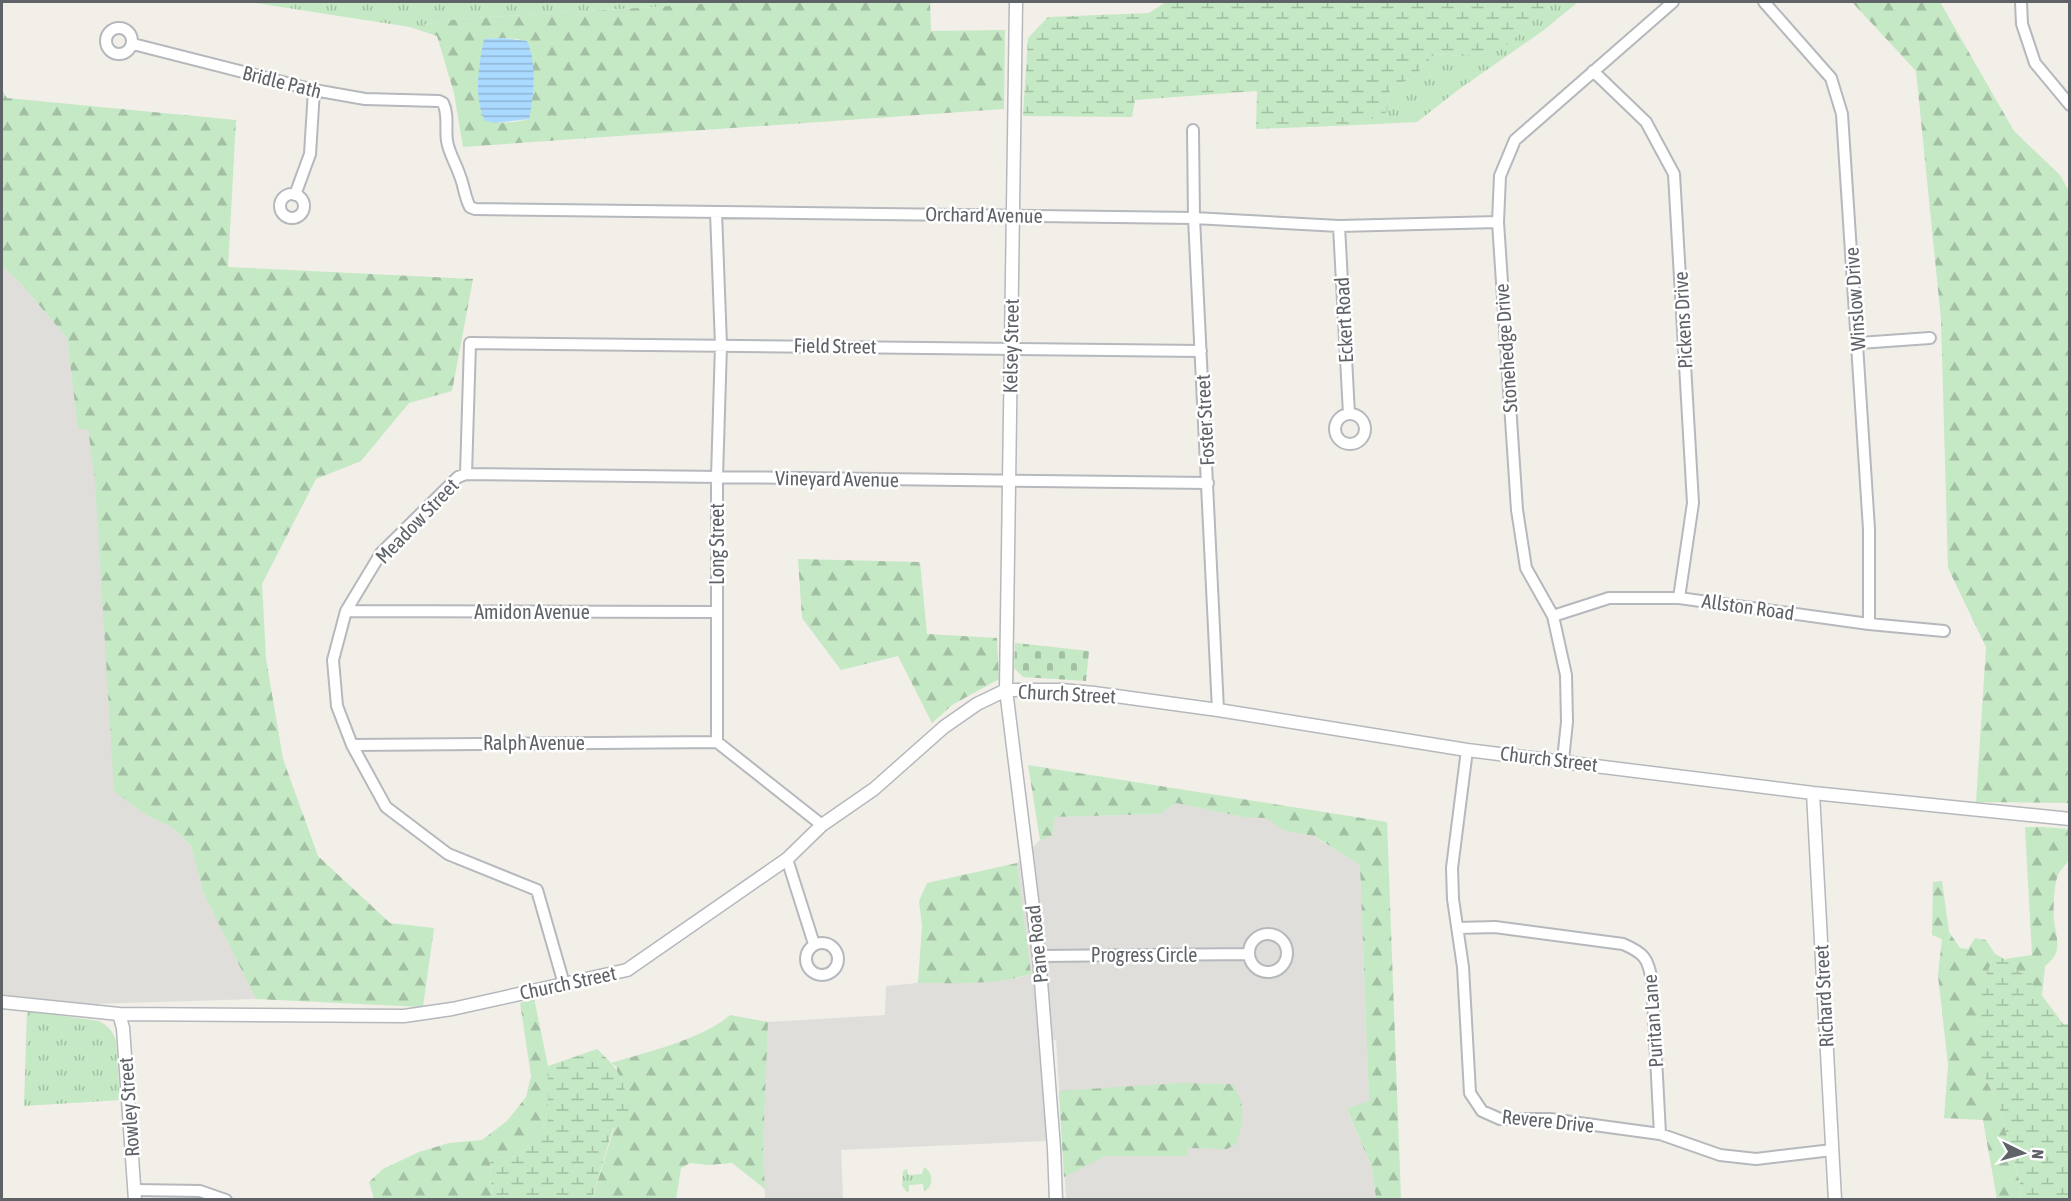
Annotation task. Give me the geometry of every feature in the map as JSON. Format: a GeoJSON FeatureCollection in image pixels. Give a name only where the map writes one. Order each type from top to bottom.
{"type":"FeatureCollection","features":[{"type":"Feature","properties":{"kind":"street","name":"Kelsey Street"},"geometry":{"type":"LineString","coordinates":[[1006,690],[1016,2]]}},
{"type":"Feature","properties":{"kind":"street","name":"Stonehedge Drive"},"geometry":{"type":"LineString","coordinates":[[1563,760],[1567,722],[1566,675],[1553,616],[1526,568],[1517,510],[1498,222],[1500,176],[1515,140],[1673,2]]}},
{"type":"Feature","properties":{"kind":"street","name":"Winslow Drive"},"geometry":{"type":"LineString","coordinates":[[1764,2],[1831,78],[1842,114],[1859,343],[1869,530],[1869,624]]}},
{"type":"Feature","properties":{"kind":"street"},"geometry":{"type":"LineString","coordinates":[[2021,2],[2022,24],[2035,63],[2070,105]]}},
{"type":"Feature","properties":{"kind":"street","name":"Bridle Path"},"geometry":{"type":"LineString","coordinates":[[133,44],[314,90],[365,99],[435,100],[443,103],[447,140],[470,207]]}},
{"type":"Feature","properties":{"kind":"street","name":"Pickens Drive"},"geometry":{"type":"LineString","coordinates":[[1593,71],[1646,122],[1674,174],[1693,503],[1679,598]]}},
{"type":"Feature","properties":{"kind":"street"},"geometry":{"type":"LineString","coordinates":[[295,195],[310,154],[314,90]]}},
{"type":"Feature","properties":{"kind":"street","name":"Foster Street"},"geometry":{"type":"LineString","coordinates":[[1193,130],[1194,218],[1218,710]]}},
{"type":"Feature","properties":{"kind":"street","name":"Orchard Avenue"},"geometry":{"type":"LineString","coordinates":[[470,207],[1194,218],[1339,226],[1498,222]]}},
{"type":"Feature","properties":{"kind":"street","name":"Long Street"},"geometry":{"type":"LineString","coordinates":[[716,212],[721,345],[717,477],[717,742]]}},
{"type":"Feature","properties":{"kind":"street","name":"Eckert Road"},"geometry":{"type":"LineString","coordinates":[[1339,226],[1349,414]]}},
{"type":"Feature","properties":{"kind":"street"},"geometry":{"type":"LineString","coordinates":[[1859,343],[1930,338]]}},
{"type":"Feature","properties":{"kind":"street","name":"Field Street"},"geometry":{"type":"LineString","coordinates":[[470,344],[1201,351]]}},
{"type":"Feature","properties":{"kind":"street","name":"Meadow Street"},"geometry":{"type":"LineString","coordinates":[[470,344],[466,474],[458,477],[381,553],[346,611],[333,660],[337,706],[352,745],[386,807],[448,854],[537,890],[564,984]]}},
{"type":"Feature","properties":{"kind":"street","name":"Vineyard Avenue"},"geometry":{"type":"LineString","coordinates":[[466,474],[1208,483]]}},
{"type":"Feature","properties":{"kind":"street","name":"Allston Road"},"geometry":{"type":"LineString","coordinates":[[1553,616],[1609,598],[1679,598],[1944,632]]}},
{"type":"Feature","properties":{"kind":"street","name":"Amidon Avenue"},"geometry":{"type":"LineString","coordinates":[[346,611],[717,612]]}},
{"type":"Feature","properties":{"kind":"street","name":"Church Street"},"geometry":{"type":"LineString","coordinates":[[2,1002],[119,1014],[404,1016],[452,1009],[627,970],[787,859],[822,825],[874,789],[944,727],[977,704],[1006,690],[1061,690],[1094,693],[1218,710],[1467,750],[1563,760],[1813,793],[2070,819]]}},
{"type":"Feature","properties":{"kind":"street","name":"Pane Road"},"geometry":{"type":"LineString","coordinates":[[1006,690],[1039,956],[1056,1200]]}},
{"type":"Feature","properties":{"kind":"street"},"geometry":{"type":"LineString","coordinates":[[717,742],[822,825]]}},
{"type":"Feature","properties":{"kind":"street","name":"Ralph Avenue"},"geometry":{"type":"LineString","coordinates":[[352,745],[717,742]]}},
{"type":"Feature","properties":{"kind":"street","name":"Revere Drive"},"geometry":{"type":"LineString","coordinates":[[1467,750],[1452,868],[1453,899],[1463,967],[1470,1093],[1482,1111],[1500,1119],[1550,1119],[1660,1134],[1720,1155],[1756,1159],[1832,1150]]}},
{"type":"Feature","properties":{"kind":"street","name":"Richard Street"},"geometry":{"type":"LineString","coordinates":[[1813,793],[1834,1200]]}},
{"type":"Feature","properties":{"kind":"street"},"geometry":{"type":"LineString","coordinates":[[787,859],[814,944]]}},
{"type":"Feature","properties":{"kind":"street","name":"Puritan Lane"},"geometry":{"type":"LineString","coordinates":[[1458,928],[1495,927],[1623,944],[1638,950],[1649,962],[1652,981],[1660,1134]]}},
{"type":"Feature","properties":{"kind":"street","name":"Progress Circle"},"geometry":{"type":"LineString","coordinates":[[1039,956],[1249,954]]}},
{"type":"Feature","properties":{"kind":"street","name":"Rowley Street"},"geometry":{"type":"LineString","coordinates":[[119,1014],[123,1028],[135,1195]]}},
{"type":"Feature","properties":{"kind":"street"},"geometry":{"type":"LineString","coordinates":[[135,1195],[200,1191],[226,1200]]}},
{"type":"Feature","properties":{"kind":"shaded area"},"geometry":{"type":"Polygon","coordinates":[[[2,266],[23,286],[67,338],[78,428],[88,429],[146,815],[172,827],[191,846],[203,892],[256,999],[92,1004],[2,995],[2,266]]]}},
{"type":"Feature","properties":{"kind":"shaded area"},"geometry":{"type":"Polygon","coordinates":[[[1176,803],[1243,817],[1266,817],[1285,831],[1313,836],[1360,865],[1369,1101],[1347,1110],[1372,1168],[1376,1199],[1066,1199],[1056,1040],[1043,1044],[1047,1141],[841,1150],[843,1199],[765,1200],[763,1151],[768,1022],[885,1015],[886,986],[982,982],[1018,978],[1031,974],[1017,863],[1040,840],[1052,836],[1055,817],[1160,814],[1176,803]]]}},
{"type":"Feature","properties":{"kind":"green space"},"geometry":{"type":"Polygon","coordinates":[[[250,2],[734,2],[458,19],[410,27],[250,2]]]}},
{"type":"Feature","properties":{"kind":"green space"},"geometry":{"type":"Polygon","coordinates":[[[734,2],[930,2],[931,31],[1005,30],[1004,109],[463,147],[454,93],[437,36],[410,27],[458,19],[734,2]],[[484,39],[496,123],[529,119],[519,39],[484,39]]]}},
{"type":"Feature","properties":{"kind":"green space"},"geometry":{"type":"Polygon","coordinates":[[[1166,2],[1557,2],[1535,15],[1521,33],[1501,50],[1463,56],[1434,54],[1415,76],[1390,89],[1387,112],[1358,125],[1256,129],[1257,91],[1135,100],[1132,117],[1023,116],[1028,38],[1048,17],[1149,13],[1166,2]]]}},
{"type":"Feature","properties":{"kind":"green space"},"geometry":{"type":"Polygon","coordinates":[[[1557,2],[1578,2],[1544,30],[1458,90],[1417,122],[1358,125],[1387,112],[1390,89],[1415,76],[1434,54],[1463,56],[1521,33],[1535,15],[1557,2]]]}},
{"type":"Feature","properties":{"kind":"green space"},"geometry":{"type":"Polygon","coordinates":[[[1852,2],[1940,2],[2014,131],[2060,175],[2069,191],[2069,803],[1976,802],[1986,647],[1948,568],[1941,319],[1916,71],[1852,2]]]}},
{"type":"Feature","properties":{"kind":"green space"},"geometry":{"type":"Polygon","coordinates":[[[2,90],[7,98],[236,120],[228,267],[473,279],[452,391],[409,403],[361,461],[316,479],[262,584],[266,659],[283,759],[318,856],[390,923],[434,928],[423,1007],[256,999],[203,892],[191,846],[172,827],[146,815],[114,791],[95,481],[88,429],[78,429],[67,338],[23,286],[2,266],[2,90]]]}},
{"type":"Feature","properties":{"kind":"green space"},"geometry":{"type":"Polygon","coordinates":[[[798,559],[920,562],[927,634],[997,638],[999,679],[952,705],[932,723],[898,656],[841,670],[802,618],[798,559]]]}},
{"type":"Feature","properties":{"kind":"green space"},"geometry":{"type":"Polygon","coordinates":[[[1015,643],[1089,651],[1086,681],[1023,677],[1014,668],[1015,643]]]}},
{"type":"Feature","properties":{"kind":"green space"},"geometry":{"type":"Polygon","coordinates":[[[1028,765],[1387,822],[1401,1199],[1376,1199],[1372,1168],[1347,1109],[1369,1101],[1360,865],[1314,836],[1285,831],[1266,818],[1243,817],[1176,803],[1160,814],[1055,817],[1052,836],[1040,840],[1028,765]]]}},
{"type":"Feature","properties":{"kind":"green space"},"geometry":{"type":"Polygon","coordinates":[[[2025,827],[2069,829],[2068,858],[2058,876],[2054,893],[2057,950],[2055,956],[2045,966],[2042,995],[2005,959],[2032,955],[2025,827]]]}},
{"type":"Feature","properties":{"kind":"green space"},"geometry":{"type":"Polygon","coordinates":[[[1017,863],[1031,974],[989,982],[918,983],[922,926],[919,901],[927,883],[1017,863]]]}},
{"type":"Feature","properties":{"kind":"green space"},"geometry":{"type":"Polygon","coordinates":[[[1942,881],[1949,932],[1960,948],[1968,949],[1975,938],[1986,940],[1995,954],[1980,990],[1980,1068],[1998,1103],[2020,1183],[2021,1199],[1997,1199],[1983,1120],[1944,1118],[1948,1065],[1938,975],[1942,939],[1932,935],[1933,882],[1942,881]]]}},
{"type":"Feature","properties":{"kind":"green space"},"geometry":{"type":"Polygon","coordinates":[[[1995,954],[2024,975],[2063,1024],[2069,1024],[2069,1199],[2021,1199],[2020,1182],[1998,1103],[1980,1068],[1980,990],[1995,954]]]}},
{"type":"Feature","properties":{"kind":"green space"},"geometry":{"type":"Polygon","coordinates":[[[534,998],[548,1066],[548,1120],[520,1156],[490,1158],[492,1199],[374,1199],[369,1182],[383,1169],[419,1152],[449,1143],[482,1140],[507,1121],[526,1097],[531,1076],[520,1003],[534,998]]]}},
{"type":"Feature","properties":{"kind":"green space"},"geometry":{"type":"Polygon","coordinates":[[[27,1011],[99,1021],[108,1027],[116,1041],[120,1100],[24,1106],[27,1011]]]}},
{"type":"Feature","properties":{"kind":"green space"},"geometry":{"type":"Polygon","coordinates":[[[730,1015],[768,1022],[763,1151],[765,1189],[732,1163],[708,1165],[690,1163],[681,1168],[676,1199],[592,1200],[614,1128],[617,1067],[611,1063],[690,1038],[719,1024],[730,1015]]]}},
{"type":"Feature","properties":{"kind":"green space"},"geometry":{"type":"Polygon","coordinates":[[[597,1049],[613,1065],[621,1078],[630,1116],[613,1128],[592,1199],[492,1199],[490,1158],[520,1156],[548,1120],[548,1066],[597,1049]]]}},
{"type":"Feature","properties":{"kind":"green space"},"geometry":{"type":"Polygon","coordinates":[[[1180,1083],[1232,1084],[1242,1106],[1241,1127],[1237,1143],[1227,1149],[1187,1148],[1188,1156],[1105,1156],[1064,1177],[1059,1091],[1180,1083]]]}},
{"type":"Feature","properties":{"kind":"green space"},"geometry":{"type":"Polygon","coordinates":[[[924,1167],[931,1176],[929,1188],[924,1191],[923,1184],[909,1185],[907,1192],[902,1186],[903,1171],[907,1169],[908,1175],[922,1174],[924,1167]]]}},
{"type":"Feature","properties":{"kind":"water"},"geometry":{"type":"Polygon","coordinates":[[[484,39],[527,41],[534,80],[529,119],[496,123],[485,121],[481,112],[478,80],[484,39]]]}}]}
